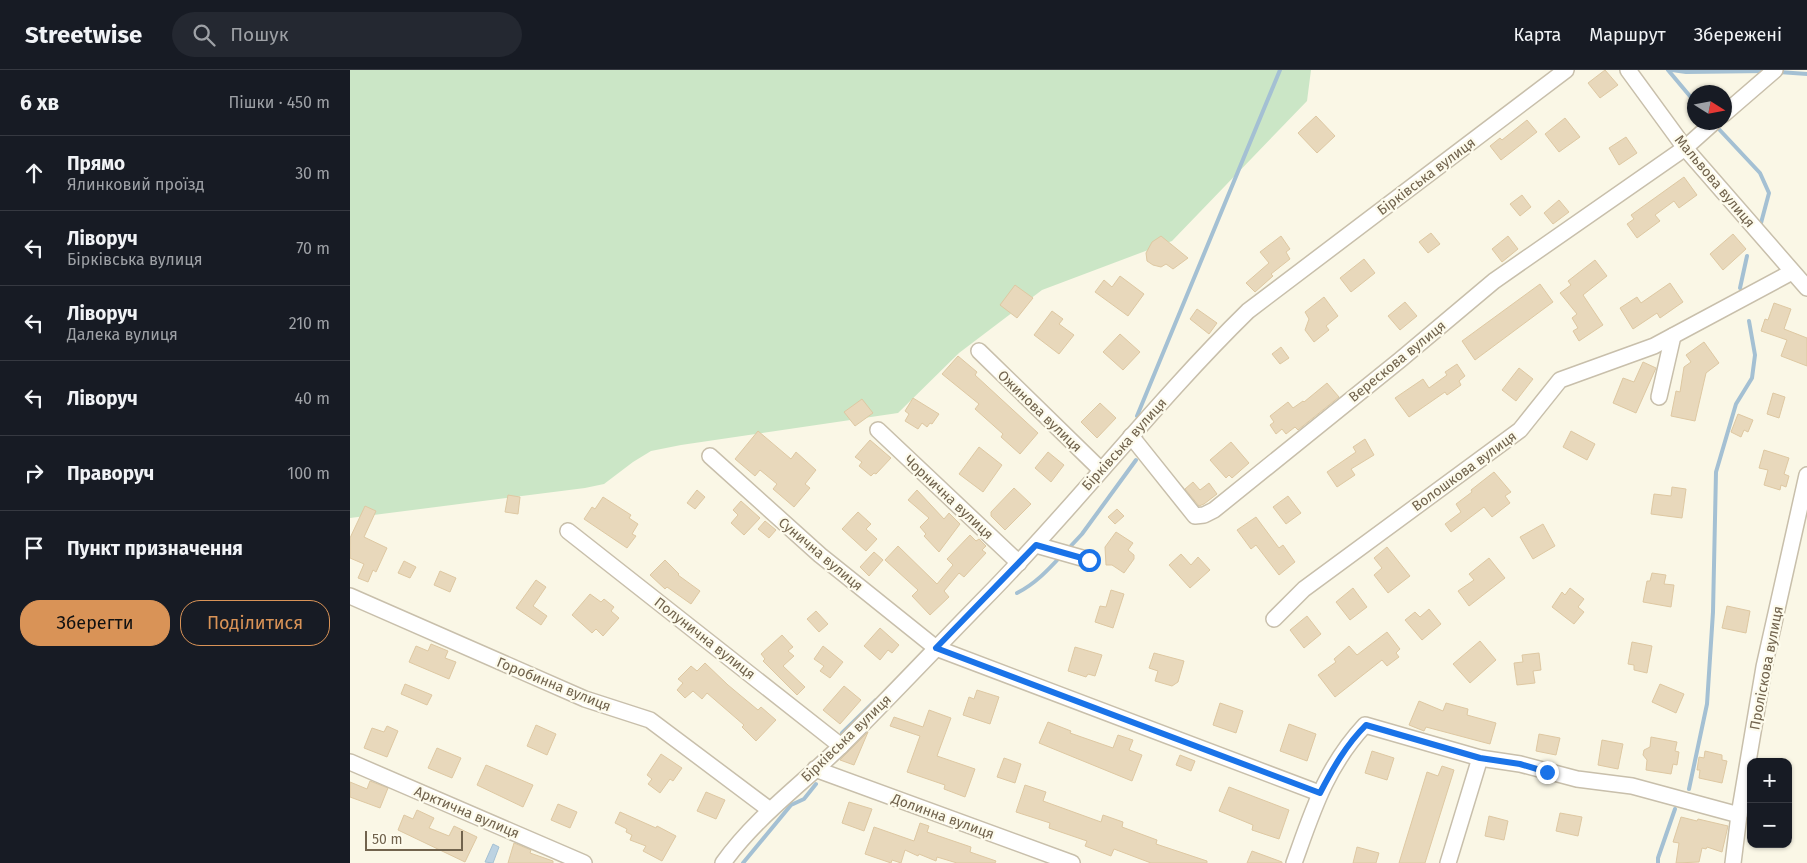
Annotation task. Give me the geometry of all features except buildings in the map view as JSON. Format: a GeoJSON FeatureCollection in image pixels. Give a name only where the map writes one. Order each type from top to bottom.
{"type":"FeatureCollection","features":[{"type":"Feature","properties":{"kind":"street","name":"Бірківська вулиця"},"geometry":{"type":"LineString","coordinates":[[723,863],[743,837],[841,746],[1019,564],[1212,346],[1248,311],[1566,70]]}},
{"type":"Feature","properties":{"kind":"street","name":"Мальвова вулиця"},"geometry":{"type":"LineString","coordinates":[[1628,70],[1685,148],[1807,288]]}},
{"type":"Feature","properties":{"kind":"street"},"geometry":{"type":"LineString","coordinates":[[1732,107],[1770,74]]}},
{"type":"Feature","properties":{"kind":"street"},"geometry":{"type":"LineString","coordinates":[[1685,148],[1705,130]]}},
{"type":"Feature","properties":{"kind":"street","name":"Верескова вулиця"},"geometry":{"type":"LineString","coordinates":[[1131,436],[1195,516],[1204,515],[1214,510],[1400,360],[1494,281],[1685,148]]}},
{"type":"Feature","properties":{"kind":"street","name":"Волошкова вулиця"},"geometry":{"type":"LineString","coordinates":[[1274,619],[1304,589],[1520,430],[1560,380],[1654,346],[1792,272]]}},
{"type":"Feature","properties":{"kind":"street"},"geometry":{"type":"LineString","coordinates":[[1659,397],[1673,336]]}},
{"type":"Feature","properties":{"kind":"street","name":"Ожинова вулиця"},"geometry":{"type":"LineString","coordinates":[[979,352],[1101,470]]}},
{"type":"Feature","properties":{"kind":"street","name":"Чорнична вулиця"},"geometry":{"type":"LineString","coordinates":[[878,430],[1019,564]]}},
{"type":"Feature","properties":{"kind":"street","name":"Сунична вулиця"},"geometry":{"type":"LineString","coordinates":[[710,456],[820,555],[936,648],[1320,793]]}},
{"type":"Feature","properties":{"kind":"street","name":"Проліскова вулиця"},"geometry":{"type":"LineString","coordinates":[[1733,863],[1739,815],[1764,667],[1807,475]]}},
{"type":"Feature","properties":{"kind":"street","name":"Полунична вулиця"},"geometry":{"type":"LineString","coordinates":[[568,531],[841,746]]}},
{"type":"Feature","properties":{"kind":"street"},"geometry":{"type":"LineString","coordinates":[[1036,545],[1089,560]]}},
{"type":"Feature","properties":{"kind":"street","name":"Горобинна вулиця"},"geometry":{"type":"LineString","coordinates":[[350,596],[585,699],[650,720],[770,810]]}},
{"type":"Feature","properties":{"kind":"street"},"geometry":{"type":"LineString","coordinates":[[1294,863],[1320,793],[1334,766],[1351,740],[1366,725],[1480,758],[1520,764],[1576,779],[1632,786],[1739,815]]}},
{"type":"Feature","properties":{"kind":"street"},"geometry":{"type":"LineString","coordinates":[[1448,863],[1480,758]]}},
{"type":"Feature","properties":{"kind":"street","name":"Арктична вулиця"},"geometry":{"type":"LineString","coordinates":[[350,762],[584,863]]}},
{"type":"Feature","properties":{"kind":"street","name":"Долинна вулиця"},"geometry":{"type":"LineString","coordinates":[[815,770],[1072,863]]}},
{"type":"Feature","properties":{"kind":"green space"},"geometry":{"type":"Polygon","coordinates":[[[350,70],[1311,70],[1307,101],[1172,241],[1042,290],[959,353],[898,413],[651,451],[604,484],[585,488],[350,518],[350,70]]]}},
{"type":"Feature","properties":{"kind":"water"},"geometry":{"type":"Polygon","coordinates":[[[493,844],[499,847],[493,863],[485,862],[493,844]]]}},
{"type":"Feature","properties":{"kind":"waterway"},"geometry":{"type":"LineString","coordinates":[[1137,416],[1280,70]]}},
{"type":"Feature","properties":{"kind":"waterway"},"geometry":{"type":"LineString","coordinates":[[1668,70],[1687,93]]}},
{"type":"Feature","properties":{"kind":"waterway"},"geometry":{"type":"LineString","coordinates":[[1672,70],[1686,72],[1767,71]]}},
{"type":"Feature","properties":{"kind":"waterway"},"geometry":{"type":"LineString","coordinates":[[1779,72],[1807,74]]}},
{"type":"Feature","properties":{"kind":"waterway"},"geometry":{"type":"LineString","coordinates":[[1720,130],[1760,173],[1769,193],[1761,223]]}},
{"type":"Feature","properties":{"kind":"waterway"},"geometry":{"type":"LineString","coordinates":[[1740,288],[1747,256]]}},
{"type":"Feature","properties":{"kind":"waterway"},"geometry":{"type":"LineString","coordinates":[[1689,789],[1707,704],[1713,612],[1716,472],[1736,404],[1752,378],[1755,355],[1749,321]]}},
{"type":"Feature","properties":{"kind":"waterway"},"geometry":{"type":"LineString","coordinates":[[1068,549],[1082,534],[1136,460]]}},
{"type":"Feature","properties":{"kind":"waterway"},"geometry":{"type":"LineString","coordinates":[[1017,593],[1035,581],[1061,556]]}},
{"type":"Feature","properties":{"kind":"waterway"},"geometry":{"type":"LineString","coordinates":[[842,733],[876,700]]}},
{"type":"Feature","properties":{"kind":"waterway"},"geometry":{"type":"LineString","coordinates":[[743,863],[791,805],[804,799],[816,784]]}},
{"type":"Feature","properties":{"kind":"waterway"},"geometry":{"type":"LineString","coordinates":[[1658,863],[1658,858],[1675,809]]}},
{"type":"Feature","properties":{"kind":"route"},"geometry":{"type":"LineString","coordinates":[[1089,560],[1036,545],[936,648],[1320,793],[1334,766],[1351,740],[1366,725],[1480,758],[1520,764],[1547,772]]}}]}
